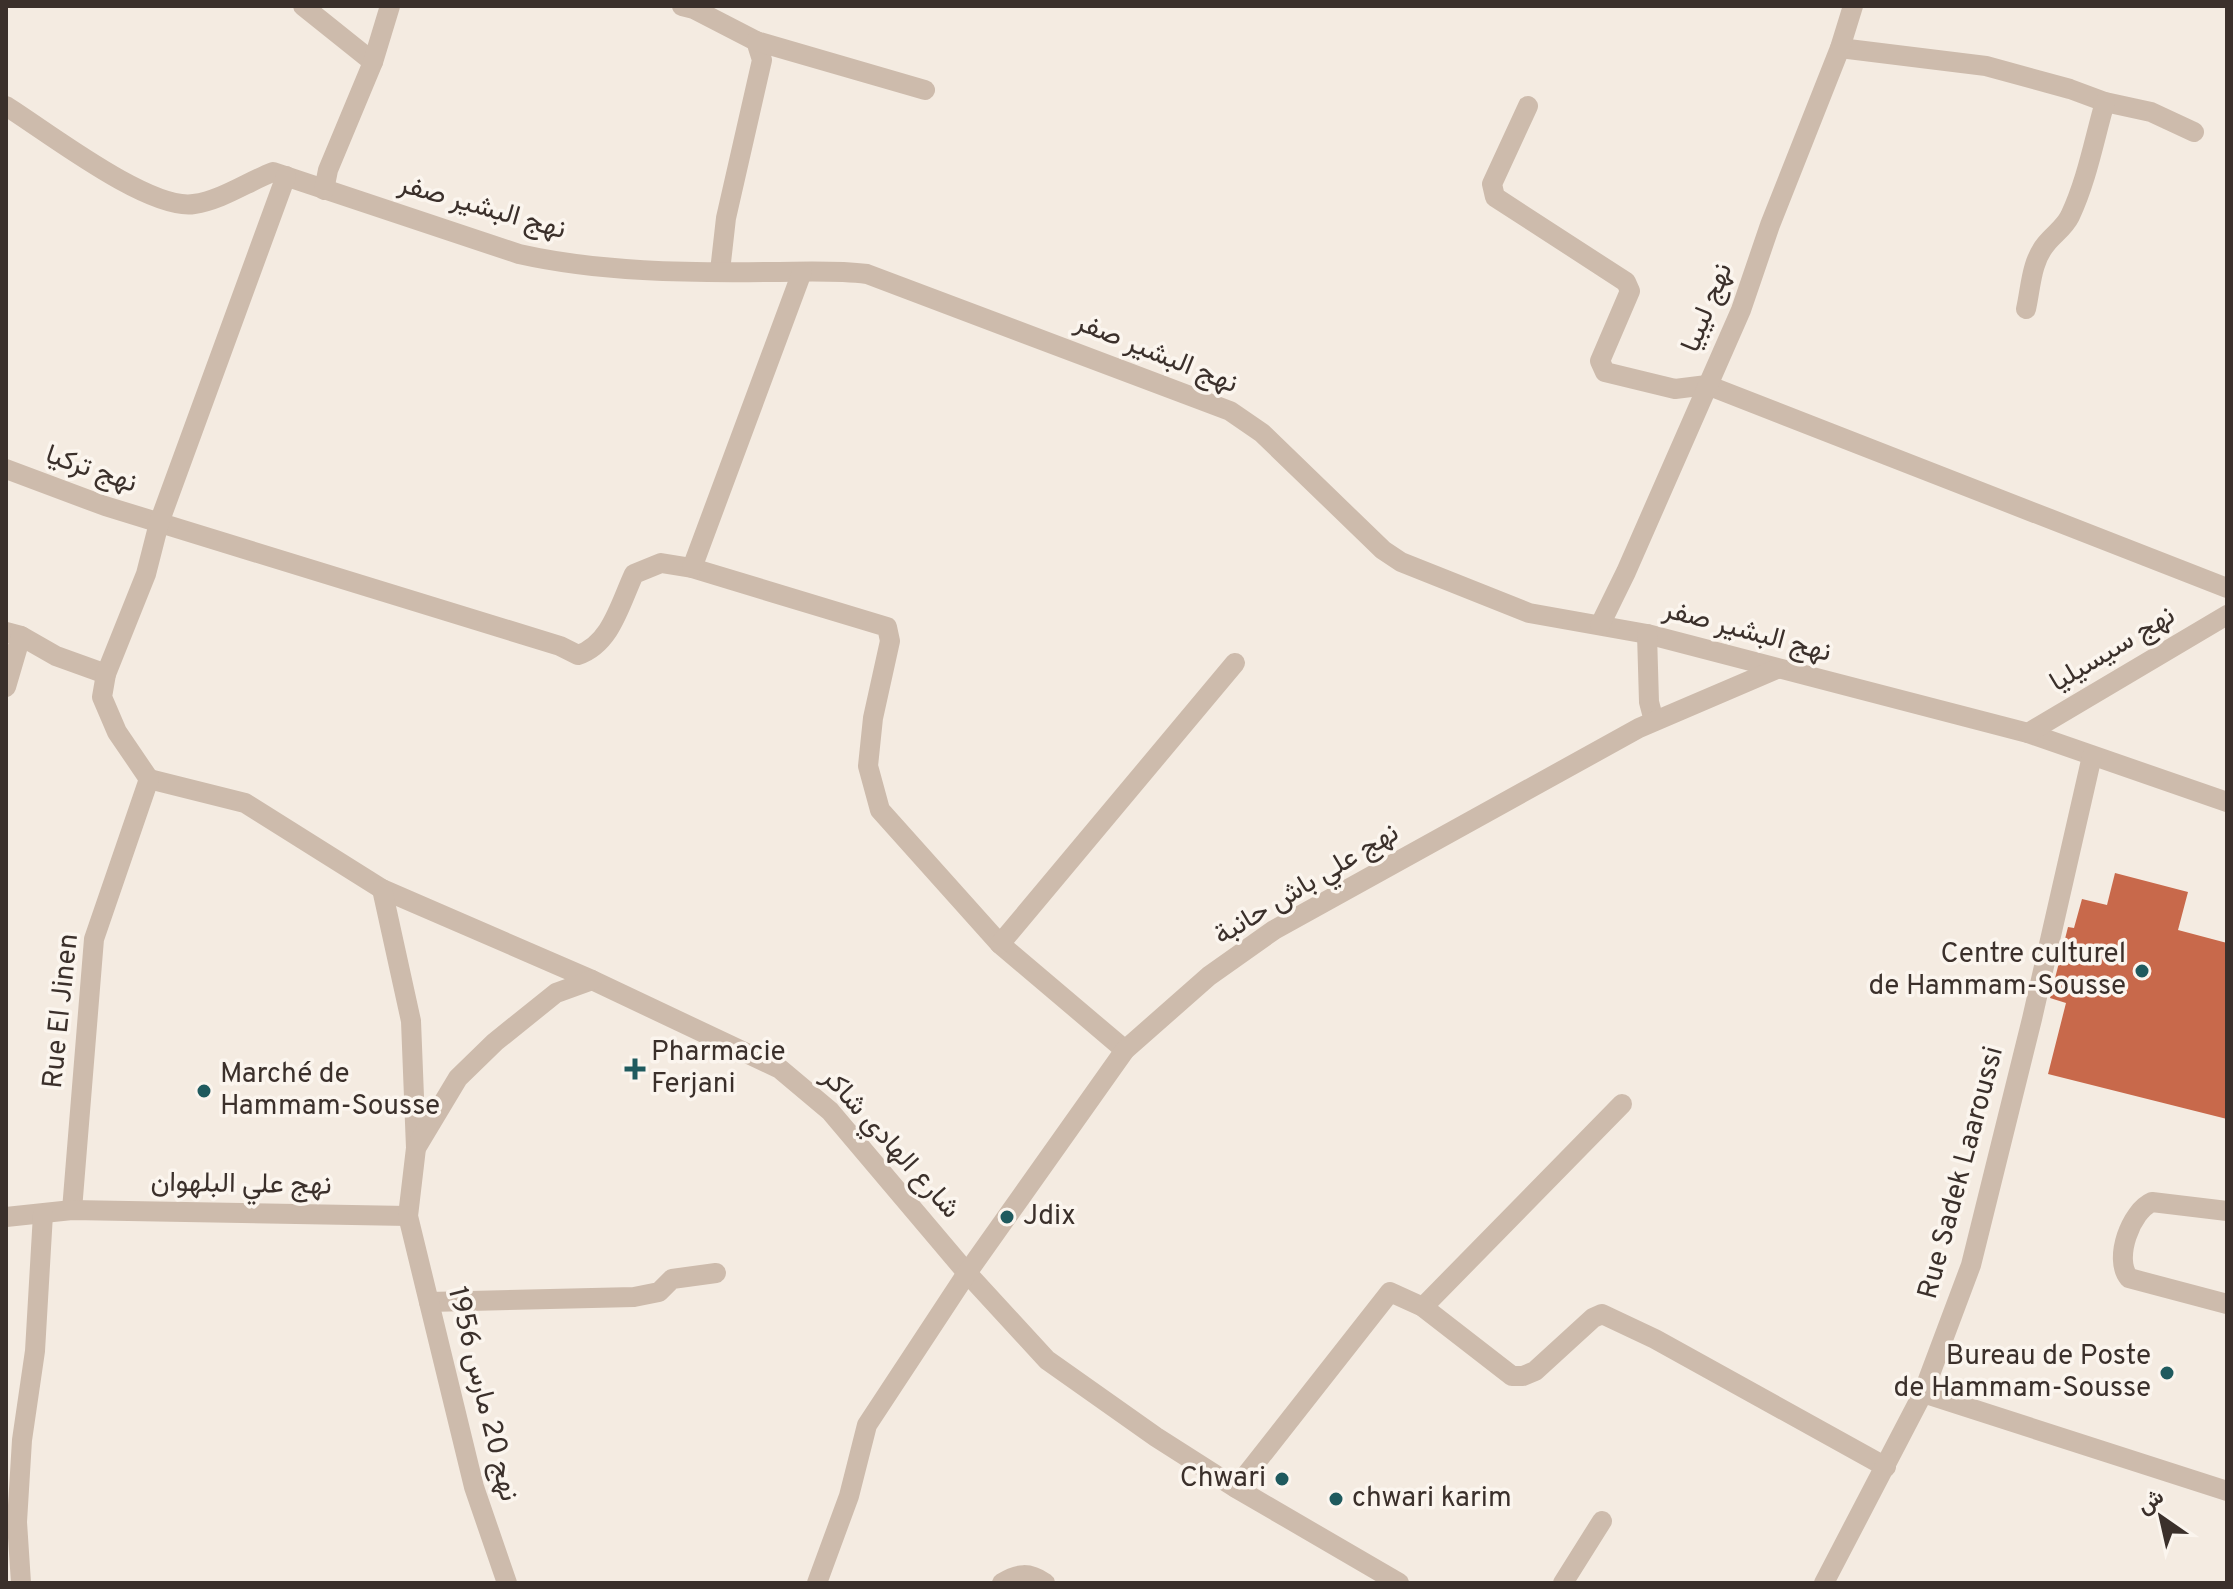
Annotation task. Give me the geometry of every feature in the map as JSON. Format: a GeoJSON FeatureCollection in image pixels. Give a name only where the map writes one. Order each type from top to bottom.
{"type":"FeatureCollection","features":[{"type":"Feature","properties":{"kind":"street"},"geometry":{"type":"LineString","coordinates":[[303,6],[373,62]]}},
{"type":"Feature","properties":{"kind":"street"},"geometry":{"type":"LineString","coordinates":[[324,190],[328,170],[373,62],[390,6]]}},
{"type":"Feature","properties":{"kind":"street","name":"نهج ليبيا"},"geometry":{"type":"LineString","coordinates":[[1600,625],[1632,560],[1741,310],[1853,6]]}},
{"type":"Feature","properties":{"kind":"street"},"geometry":{"type":"LineString","coordinates":[[691,7],[756,41],[925,90]]}},
{"type":"Feature","properties":{"kind":"street"},"geometry":{"type":"LineString","coordinates":[[720,271],[726,218],[762,60],[756,41]]}},
{"type":"Feature","properties":{"kind":"street"},"geometry":{"type":"LineString","coordinates":[[1840,48],[1986,66],[2105,102],[2151,112],[2194,132]]}},
{"type":"Feature","properties":{"kind":"street"},"geometry":{"type":"LineString","coordinates":[[2026,309],[2036,258],[2065,225],[2070,214],[2081,188],[2105,102]]}},
{"type":"Feature","properties":{"kind":"street"},"geometry":{"type":"LineString","coordinates":[[6,106],[126,185],[176,202],[191,205],[214,199],[273,172],[286,176],[159,523],[146,574],[106,674],[102,697],[117,732],[149,779]]}},
{"type":"Feature","properties":{"kind":"street"},"geometry":{"type":"LineString","coordinates":[[1528,106],[1492,184],[1495,197],[1626,282],[1630,291],[1600,361],[1605,372],[1675,389],[1707,385],[2227,588]]}},
{"type":"Feature","properties":{"kind":"street","name":"نهج البشير صفر"},"geometry":{"type":"LineString","coordinates":[[286,176],[548,261],[650,269],[833,270],[867,274],[1214,404],[1262,433],[1374,541],[1401,562],[1529,613],[1647,634],[2028,733],[2227,802]]}},
{"type":"Feature","properties":{"kind":"street"},"geometry":{"type":"LineString","coordinates":[[802,272],[692,568],[887,627],[890,641],[873,718],[868,766],[880,810],[1000,944],[1125,1050]]}},
{"type":"Feature","properties":{"kind":"street","name":"نهج تركيا"},"geometry":{"type":"LineString","coordinates":[[6,469],[159,523],[560,646],[578,655],[592,651],[606,635],[634,574],[661,563],[692,568]]}},
{"type":"Feature","properties":{"kind":"street","name":"نهج سيسيليا"},"geometry":{"type":"LineString","coordinates":[[2028,733],[2227,615]]}},
{"type":"Feature","properties":{"kind":"street"},"geometry":{"type":"LineString","coordinates":[[6,687],[14,634],[56,656],[106,674]]}},
{"type":"Feature","properties":{"kind":"street"},"geometry":{"type":"LineString","coordinates":[[1647,634],[1649,702],[1654,721]]}},
{"type":"Feature","properties":{"kind":"street"},"geometry":{"type":"LineString","coordinates":[[1000,944],[1235,663]]}},
{"type":"Feature","properties":{"kind":"street","name":"نهج علي باش حانبة"},"geometry":{"type":"LineString","coordinates":[[817,1583],[849,1496],[867,1425],[967,1273],[1125,1050],[1209,976],[1274,930],[1588,755],[1654,721],[1777,669]]}},
{"type":"Feature","properties":{"kind":"street","name":"Rue Sadek Laaroussi"},"geometry":{"type":"LineString","coordinates":[[1824,1583],[1923,1393],[1971,1265],[2092,756]]}},
{"type":"Feature","properties":{"kind":"street","name":"شارع الهادي شاكر"},"geometry":{"type":"LineString","coordinates":[[149,779],[245,803],[382,889],[592,980],[780,1069],[830,1111],[967,1273],[1047,1360],[1156,1437],[1236,1488],[1399,1583]]}},
{"type":"Feature","properties":{"kind":"street","name":"Rue El Jinen"},"geometry":{"type":"LineString","coordinates":[[72,1210],[94,939],[149,779]]}},
{"type":"Feature","properties":{"kind":"street"},"geometry":{"type":"LineString","coordinates":[[382,889],[411,1021],[416,1148],[408,1216]]}},
{"type":"Feature","properties":{"kind":"street"},"geometry":{"type":"LineString","coordinates":[[416,1148],[458,1078],[495,1042],[556,993],[592,980]]}},
{"type":"Feature","properties":{"kind":"street"},"geometry":{"type":"LineString","coordinates":[[1423,1307],[1622,1104]]}},
{"type":"Feature","properties":{"kind":"street"},"geometry":{"type":"LineString","coordinates":[[2227,1211],[2152,1202],[2139,1211],[2123,1257],[2124,1272],[2129,1278],[2227,1304]]}},
{"type":"Feature","properties":{"kind":"street","name":"نهج علي البلهوان"},"geometry":{"type":"LineString","coordinates":[[43,1214],[72,1210],[408,1216]]}},
{"type":"Feature","properties":{"kind":"street"},"geometry":{"type":"LineString","coordinates":[[6,1217],[43,1214],[35,1351],[22,1440],[17,1522],[21,1583]]}},
{"type":"Feature","properties":{"kind":"street","name":"نهج 20 مارس 1956"},"geometry":{"type":"LineString","coordinates":[[408,1216],[474,1487],[507,1583]]}},
{"type":"Feature","properties":{"kind":"street"},"geometry":{"type":"LineString","coordinates":[[429,1302],[634,1297],[659,1292],[672,1279],[716,1273]]}},
{"type":"Feature","properties":{"kind":"street"},"geometry":{"type":"LineString","coordinates":[[1236,1488],[1390,1292],[1423,1307],[1512,1376],[1535,1371],[1593,1318],[1602,1314],[1655,1339],[1886,1467]]}},
{"type":"Feature","properties":{"kind":"street"},"geometry":{"type":"LineString","coordinates":[[1923,1393],[2227,1491]]}},
{"type":"Feature","properties":{"kind":"street"},"geometry":{"type":"LineString","coordinates":[[1563,1583],[1602,1521]]}},
{"type":"Feature","properties":{"kind":"street"},"geometry":{"type":"LineString","coordinates":[[1002,1583],[1022,1574],[1035,1576],[1045,1583]]}},
{"type":"Feature","properties":{"kind":"building","name":"Centre culturel de Hammam-Sousse"},"geometry":{"type":"Polygon","coordinates":[[[2115,873],[2188,892],[2178,930],[2227,943],[2227,1119],[2048,1074],[2066,1003],[2050,998],[2068,927],[2074,928],[2082,899],[2107,905],[2115,873]]]}},
{"type":"Feature","properties":{"kind":"place","name":"Centre culturel de Hammam-Sousse"},"geometry":{"type":"Point","coordinates":[2142,971]}},
{"type":"Feature","properties":{"kind":"place","name":"Pharmacie Ferjani"},"geometry":{"type":"Point","coordinates":[635,1069]}},
{"type":"Feature","properties":{"kind":"place","name":"Marché de Hammam-Sousse"},"geometry":{"type":"Point","coordinates":[204,1091]}},
{"type":"Feature","properties":{"kind":"place","name":"Jdix"},"geometry":{"type":"Point","coordinates":[1007,1217]}},
{"type":"Feature","properties":{"kind":"place","name":"Bureau de Poste de Hammam-Sousse"},"geometry":{"type":"Point","coordinates":[2167,1373]}},
{"type":"Feature","properties":{"kind":"place","name":"Chwari"},"geometry":{"type":"Point","coordinates":[1282,1479]}},
{"type":"Feature","properties":{"kind":"place","name":"chwari karim"},"geometry":{"type":"Point","coordinates":[1336,1499]}}]}
